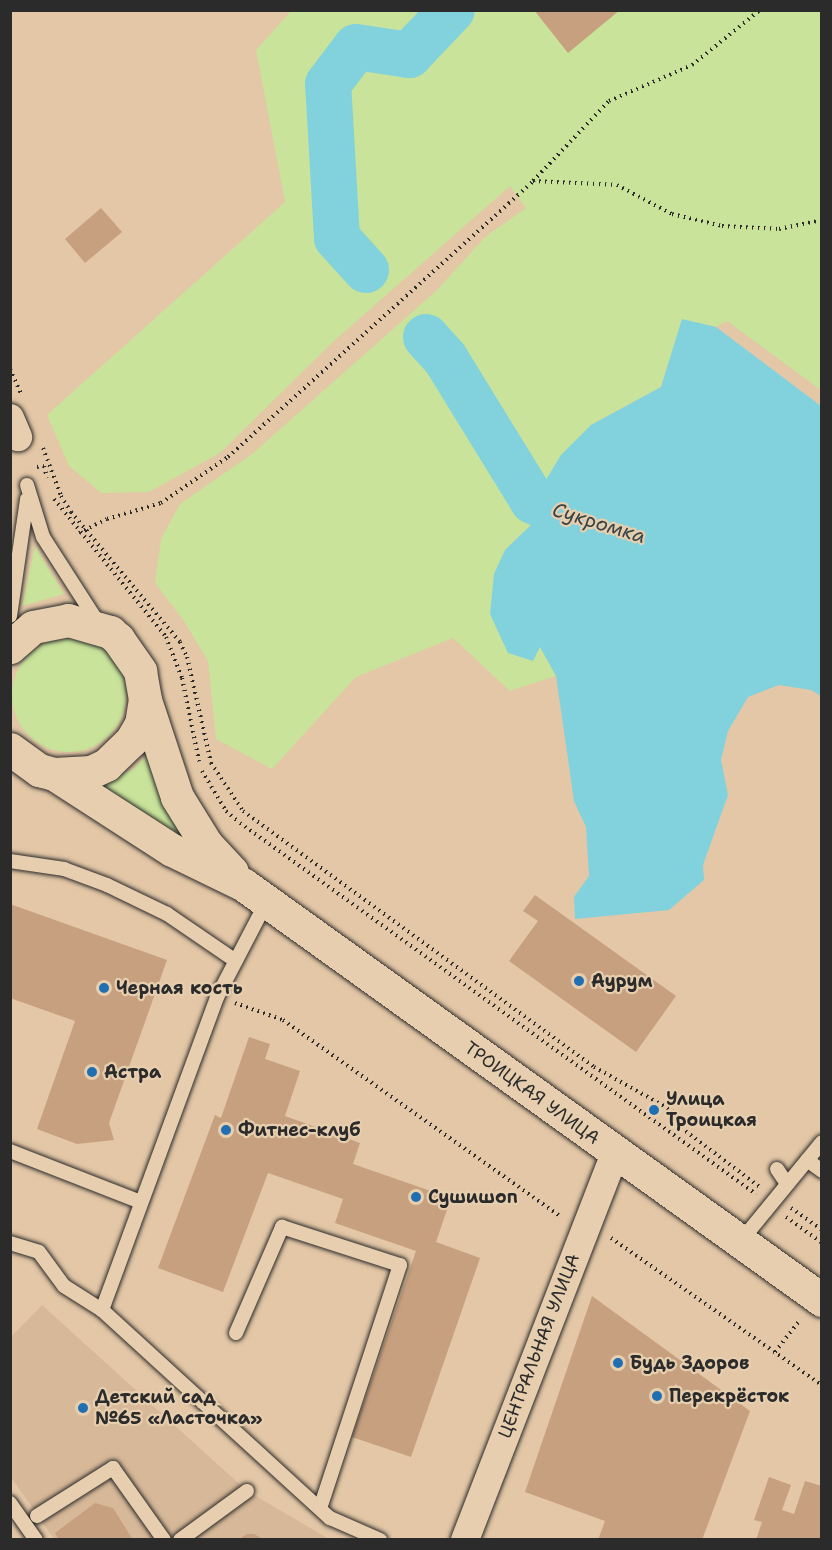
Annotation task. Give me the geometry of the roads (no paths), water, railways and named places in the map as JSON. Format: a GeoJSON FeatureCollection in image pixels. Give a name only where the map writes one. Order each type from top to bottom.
{"type":"FeatureCollection","features":[{"type":"Feature","properties":{"kind":"street"},"geometry":{"type":"LineString","coordinates":[[10,647],[33,627],[49,621],[79,621],[110,632],[132,655],[140,671],[145,700],[186,814],[206,844],[255,893]]}},
{"type":"Feature","properties":{"kind":"street"},"geometry":{"type":"LineString","coordinates":[[35,772],[91,772],[118,756],[141,724],[145,700]]}},
{"type":"Feature","properties":{"kind":"street"},"geometry":{"type":"LineString","coordinates":[[10,749],[35,772],[172,850],[255,893]]}},
{"type":"Feature","properties":{"kind":"street","name":"ТРОИЦКАЯ УЛИЦА"},"geometry":{"type":"LineString","coordinates":[[255,893],[820,1299]]}},
{"type":"Feature","properties":{"kind":"street","name":"ЦЕНТРАЛЬНАЯ УЛИЦА"},"geometry":{"type":"LineString","coordinates":[[465,1539],[615,1153]]}},
{"type":"Feature","properties":{"kind":"lane"},"geometry":{"type":"LineString","coordinates":[[10,616],[25,533],[27,485],[43,537],[82,600],[110,632]]}},
{"type":"Feature","properties":{"kind":"lane"},"geometry":{"type":"LineString","coordinates":[[10,861],[64,869],[107,885],[167,915],[236,961]]}},
{"type":"Feature","properties":{"kind":"lane"},"geometry":{"type":"LineString","coordinates":[[102,1310],[217,997],[236,961],[255,893]]}},
{"type":"Feature","properties":{"kind":"lane"},"geometry":{"type":"LineString","coordinates":[[740,1242],[822,1142]]}},
{"type":"Feature","properties":{"kind":"lane"},"geometry":{"type":"LineString","coordinates":[[10,1151],[141,1202]]}},
{"type":"Feature","properties":{"kind":"lane"},"geometry":{"type":"LineString","coordinates":[[807,1160],[822,1170]]}},
{"type":"Feature","properties":{"kind":"lane"},"geometry":{"type":"LineString","coordinates":[[777,1169],[787,1184]]}},
{"type":"Feature","properties":{"kind":"lane"},"geometry":{"type":"LineString","coordinates":[[237,1333],[282,1227],[400,1265],[320,1508]]}},
{"type":"Feature","properties":{"kind":"lane"},"geometry":{"type":"LineString","coordinates":[[10,1243],[39,1252],[64,1286],[102,1310],[320,1508],[345,1527],[380,1539]]}},
{"type":"Feature","properties":{"kind":"lane"},"geometry":{"type":"LineString","coordinates":[[37,1516],[113,1468],[164,1539]]}},
{"type":"Feature","properties":{"kind":"lane"},"geometry":{"type":"LineString","coordinates":[[180,1539],[248,1491]]}},
{"type":"Feature","properties":{"kind":"lane"},"geometry":{"type":"LineString","coordinates":[[10,1503],[36,1539]]}},
{"type":"Feature","properties":{"kind":"water"},"geometry":{"type":"Polygon","coordinates":[[[682,319],[716,327],[821,406],[821,696],[811,690],[779,685],[748,697],[728,731],[721,760],[728,795],[703,865],[704,880],[669,910],[575,919],[574,897],[589,876],[586,827],[574,801],[556,676],[540,647],[533,661],[508,653],[490,614],[494,574],[505,550],[530,526],[533,501],[561,455],[591,425],[661,387],[682,319]]]}},
{"type":"Feature","properties":{"kind":"waterway","name":"Сукромка"},"geometry":{"type":"LineString","coordinates":[[366,270],[337,238],[328,84],[356,47],[409,55],[452,10]]}},
{"type":"Feature","properties":{"kind":"waterway","name":"Сукромка"},"geometry":{"type":"LineString","coordinates":[[426,337],[445,358],[533,501],[592,524]]}},
{"type":"Feature","properties":{"kind":"place","name":"Аурум"},"geometry":{"type":"Point","coordinates":[579,981]}},
{"type":"Feature","properties":{"kind":"place","name":"Черная кость"},"geometry":{"type":"Point","coordinates":[104,988]}},
{"type":"Feature","properties":{"kind":"place","name":"Астра"},"geometry":{"type":"Point","coordinates":[92,1072]}},
{"type":"Feature","properties":{"kind":"place","name":"Улица Троицкая"},"geometry":{"type":"Point","coordinates":[654,1110]}},
{"type":"Feature","properties":{"kind":"place","name":"Фитнес-клуб"},"geometry":{"type":"Point","coordinates":[226,1130]}},
{"type":"Feature","properties":{"kind":"place","name":"Сушишоп"},"geometry":{"type":"Point","coordinates":[416,1197]}},
{"type":"Feature","properties":{"kind":"place","name":"Будь Здоров"},"geometry":{"type":"Point","coordinates":[618,1363]}},
{"type":"Feature","properties":{"kind":"place","name":"Перекрёсток"},"geometry":{"type":"Point","coordinates":[657,1396]}},
{"type":"Feature","properties":{"kind":"place","name":"Детский сад №65 «Ласточка»"},"geometry":{"type":"Point","coordinates":[83,1408]}}]}
